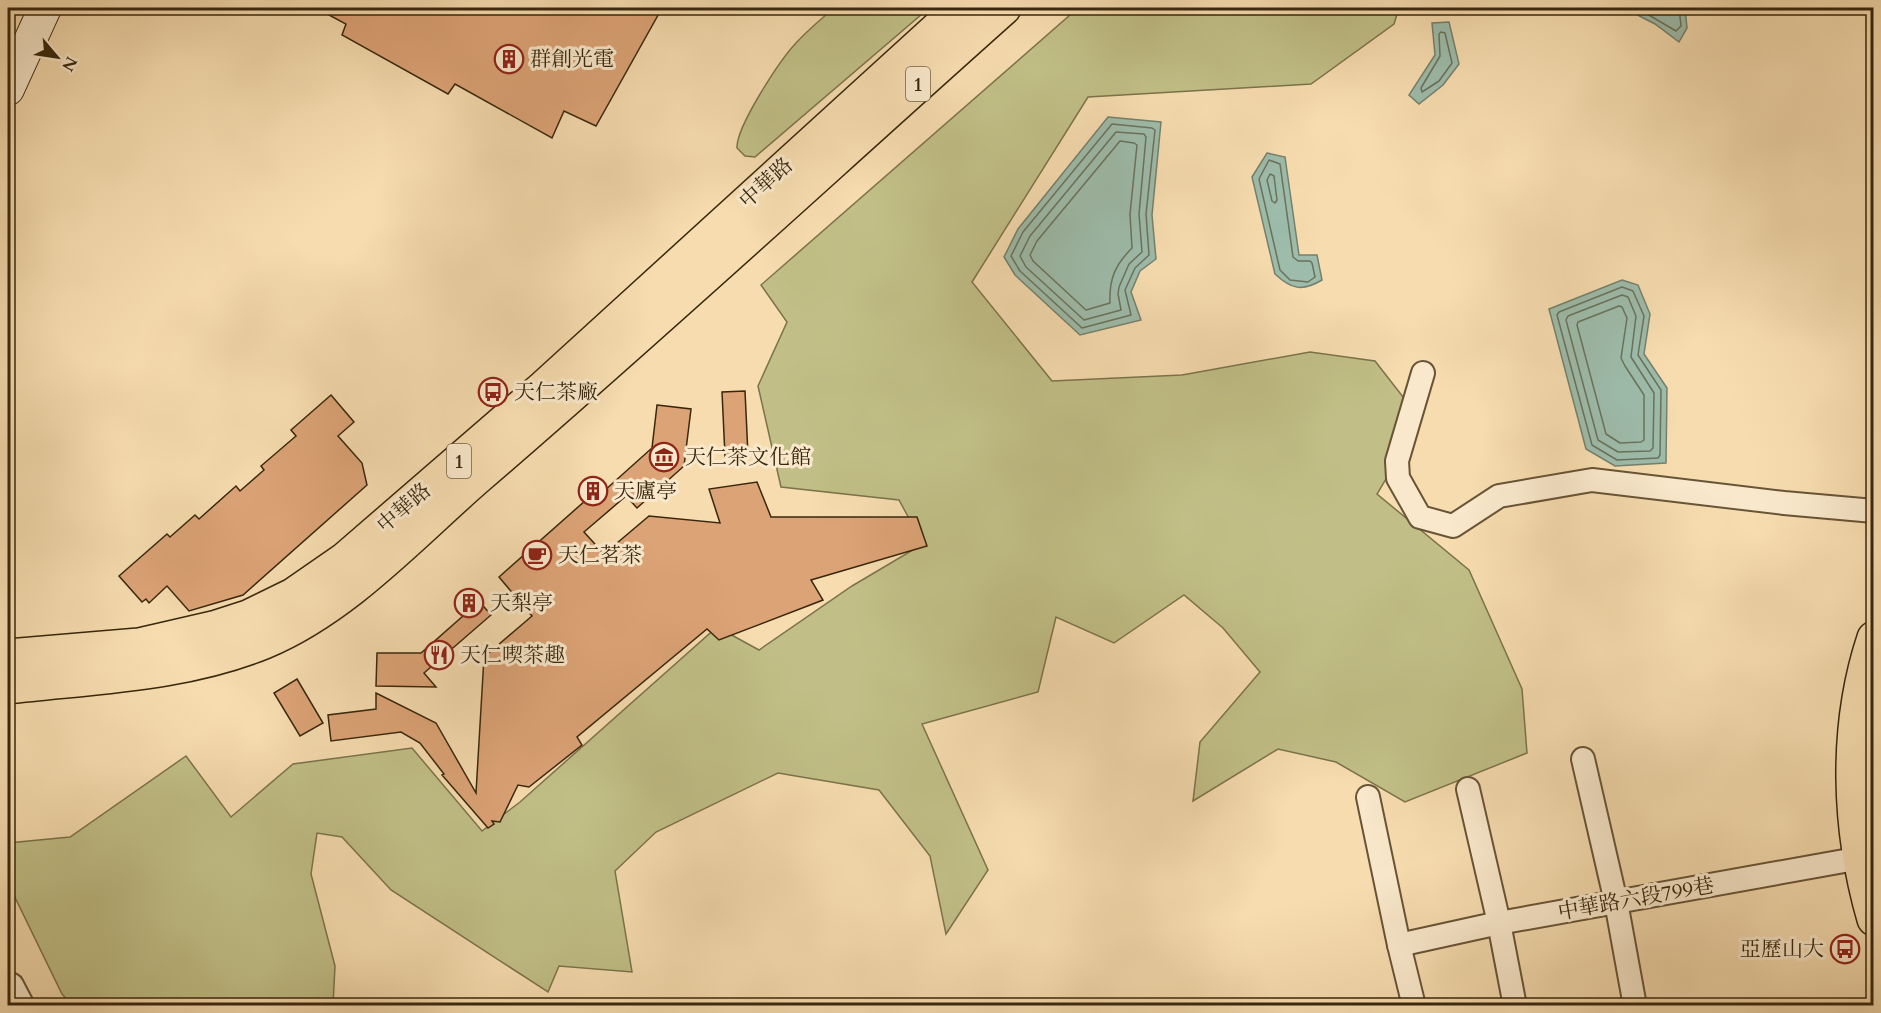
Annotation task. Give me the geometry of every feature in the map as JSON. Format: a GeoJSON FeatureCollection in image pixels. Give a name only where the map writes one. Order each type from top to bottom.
{"type":"FeatureCollection","features":[{"type":"Feature","properties":{"kind":"main road","name":"中華路"},"geometry":{"type":"LineString","coordinates":[[8,687],[197,664],[228,656],[267,641],[314,615],[364,578],[696,266],[835,120],[960,8]]}},
{"type":"Feature","properties":{"kind":"main road","name":"中華路"},"geometry":{"type":"LineString","coordinates":[[8,656],[139,645],[217,627],[248,617],[293,595],[345,559],[544,387],[833,161],[1004,8]]}},
{"type":"Feature","properties":{"kind":"main road"},"geometry":{"type":"LineString","coordinates":[[1871,652],[1860,698],[1853,781],[1874,920]]}},
{"type":"Feature","properties":{"kind":"street"},"geometry":{"type":"LineString","coordinates":[[8,89],[45,8]]}},
{"type":"Feature","properties":{"kind":"street"},"geometry":{"type":"LineString","coordinates":[[1423,373],[1397,461],[1398,478],[1420,517],[1453,526],[1499,496],[1592,480],[1784,503],[1874,511]]}},
{"type":"Feature","properties":{"kind":"street"},"geometry":{"type":"LineString","coordinates":[[1583,759],[1616,902],[1635,1005]]}},
{"type":"Feature","properties":{"kind":"street"},"geometry":{"type":"LineString","coordinates":[[1468,789],[1499,923],[1515,1005]]}},
{"type":"Feature","properties":{"kind":"street"},"geometry":{"type":"LineString","coordinates":[[1368,797],[1414,1005]]}},
{"type":"Feature","properties":{"kind":"street","name":"中華路六段799巷"},"geometry":{"type":"LineString","coordinates":[[1399,945],[1499,923],[1866,858]]}},
{"type":"Feature","properties":{"kind":"street"},"geometry":{"type":"LineString","coordinates":[[8,983],[12,985],[23,1005]]}},
{"type":"Feature","properties":{"kind":"shaded area"},"geometry":{"type":"Polygon","coordinates":[[[834,8],[929,8],[755,157],[745,156],[737,148],[739,138],[760,94],[796,43],[834,8]]]}},
{"type":"Feature","properties":{"kind":"shaded area"},"geometry":{"type":"Polygon","coordinates":[[[1078,8],[1399,8],[1394,24],[1311,84],[1088,97],[972,282],[1052,381],[1182,375],[1310,352],[1375,361],[1421,420],[1377,494],[1469,570],[1522,689],[1527,753],[1405,802],[1336,762],[1278,749],[1193,801],[1200,742],[1260,672],[1223,628],[1184,595],[1114,643],[1056,617],[1038,692],[922,724],[988,870],[946,934],[930,856],[879,790],[778,773],[656,832],[615,871],[632,972],[559,966],[548,992],[391,890],[342,837],[317,833],[311,874],[335,966],[333,1005],[72,1005],[62,994],[8,883],[8,843],[70,837],[186,756],[231,817],[293,764],[412,748],[482,831],[520,802],[717,627],[759,650],[852,586],[923,544],[899,500],[781,487],[758,386],[787,322],[761,285],[1078,8]]]}},
{"type":"Feature","properties":{"kind":"water"},"geometry":{"type":"Polygon","coordinates":[[[1624,8],[1685,8],[1687,28],[1679,42],[1655,24],[1624,8]]]}},
{"type":"Feature","properties":{"kind":"water"},"geometry":{"type":"Polygon","coordinates":[[[1449,22],[1459,64],[1443,85],[1419,104],[1409,95],[1435,55],[1432,23],[1449,22]]]}},
{"type":"Feature","properties":{"kind":"water"},"geometry":{"type":"Polygon","coordinates":[[[1108,117],[1161,122],[1152,215],[1156,259],[1140,271],[1131,292],[1141,320],[1080,335],[1015,275],[1004,257],[1018,229],[1108,117]]]}},
{"type":"Feature","properties":{"kind":"water"},"geometry":{"type":"Polygon","coordinates":[[[1267,153],[1285,157],[1299,255],[1317,255],[1322,280],[1315,284],[1303,287],[1292,286],[1275,274],[1252,177],[1267,153]]]}},
{"type":"Feature","properties":{"kind":"water"},"geometry":{"type":"Polygon","coordinates":[[[1622,280],[1638,285],[1650,314],[1644,354],[1667,388],[1666,463],[1615,466],[1586,449],[1549,309],[1622,280]]]}},
{"type":"Feature","properties":{"kind":"building","name":"群創光電"},"geometry":{"type":"Polygon","coordinates":[[[316,8],[662,8],[596,126],[564,111],[552,138],[455,84],[448,94],[342,35],[346,24],[316,8]]]}},
{"type":"Feature","properties":{"kind":"building"},"geometry":{"type":"Polygon","coordinates":[[[745,391],[748,455],[725,456],[722,392],[745,391]]]}},
{"type":"Feature","properties":{"kind":"building"},"geometry":{"type":"Polygon","coordinates":[[[331,395],[354,422],[338,436],[362,463],[367,485],[243,595],[189,611],[167,586],[149,603],[146,599],[142,602],[119,576],[167,534],[170,537],[195,515],[199,519],[236,486],[240,491],[264,470],[261,466],[296,436],[291,430],[331,395]]]}},
{"type":"Feature","properties":{"kind":"building"},"geometry":{"type":"Polygon","coordinates":[[[657,405],[691,409],[684,466],[637,508],[626,496],[584,532],[604,554],[649,516],[720,523],[709,489],[757,482],[771,517],[917,517],[927,546],[811,580],[823,600],[719,640],[707,629],[577,737],[582,745],[529,787],[518,785],[500,822],[492,821],[494,824],[488,828],[442,775],[444,774],[420,743],[401,732],[331,741],[328,715],[376,709],[376,693],[436,723],[476,793],[484,657],[532,616],[499,577],[586,500],[582,493],[586,484],[597,482],[604,491],[652,448],[657,405]]]}},
{"type":"Feature","properties":{"kind":"building"},"geometry":{"type":"Polygon","coordinates":[[[472,593],[491,615],[424,673],[436,687],[376,686],[377,653],[421,653],[464,615],[458,604],[461,596],[472,593]]]}},
{"type":"Feature","properties":{"kind":"building"},"geometry":{"type":"Polygon","coordinates":[[[297,679],[323,723],[300,736],[274,693],[297,679]]]}},
{"type":"Feature","properties":{"kind":"place","name":"群創光電"},"geometry":{"type":"Point","coordinates":[509,59]}},
{"type":"Feature","properties":{"kind":"place","name":"天仁茶廠"},"geometry":{"type":"Point","coordinates":[493,392]}},
{"type":"Feature","properties":{"kind":"place","name":"天仁茶文化館"},"geometry":{"type":"Point","coordinates":[664,457]}},
{"type":"Feature","properties":{"kind":"place","name":"天廬亭"},"geometry":{"type":"Point","coordinates":[593,491]}},
{"type":"Feature","properties":{"kind":"place","name":"天仁茗茶"},"geometry":{"type":"Point","coordinates":[537,555]}},
{"type":"Feature","properties":{"kind":"place","name":"天梨亭"},"geometry":{"type":"Point","coordinates":[469,603]}},
{"type":"Feature","properties":{"kind":"place","name":"天仁喫茶趣"},"geometry":{"type":"Point","coordinates":[439,655]}},
{"type":"Feature","properties":{"kind":"place","name":"亞歷山大"},"geometry":{"type":"Point","coordinates":[1845,949]}}]}
